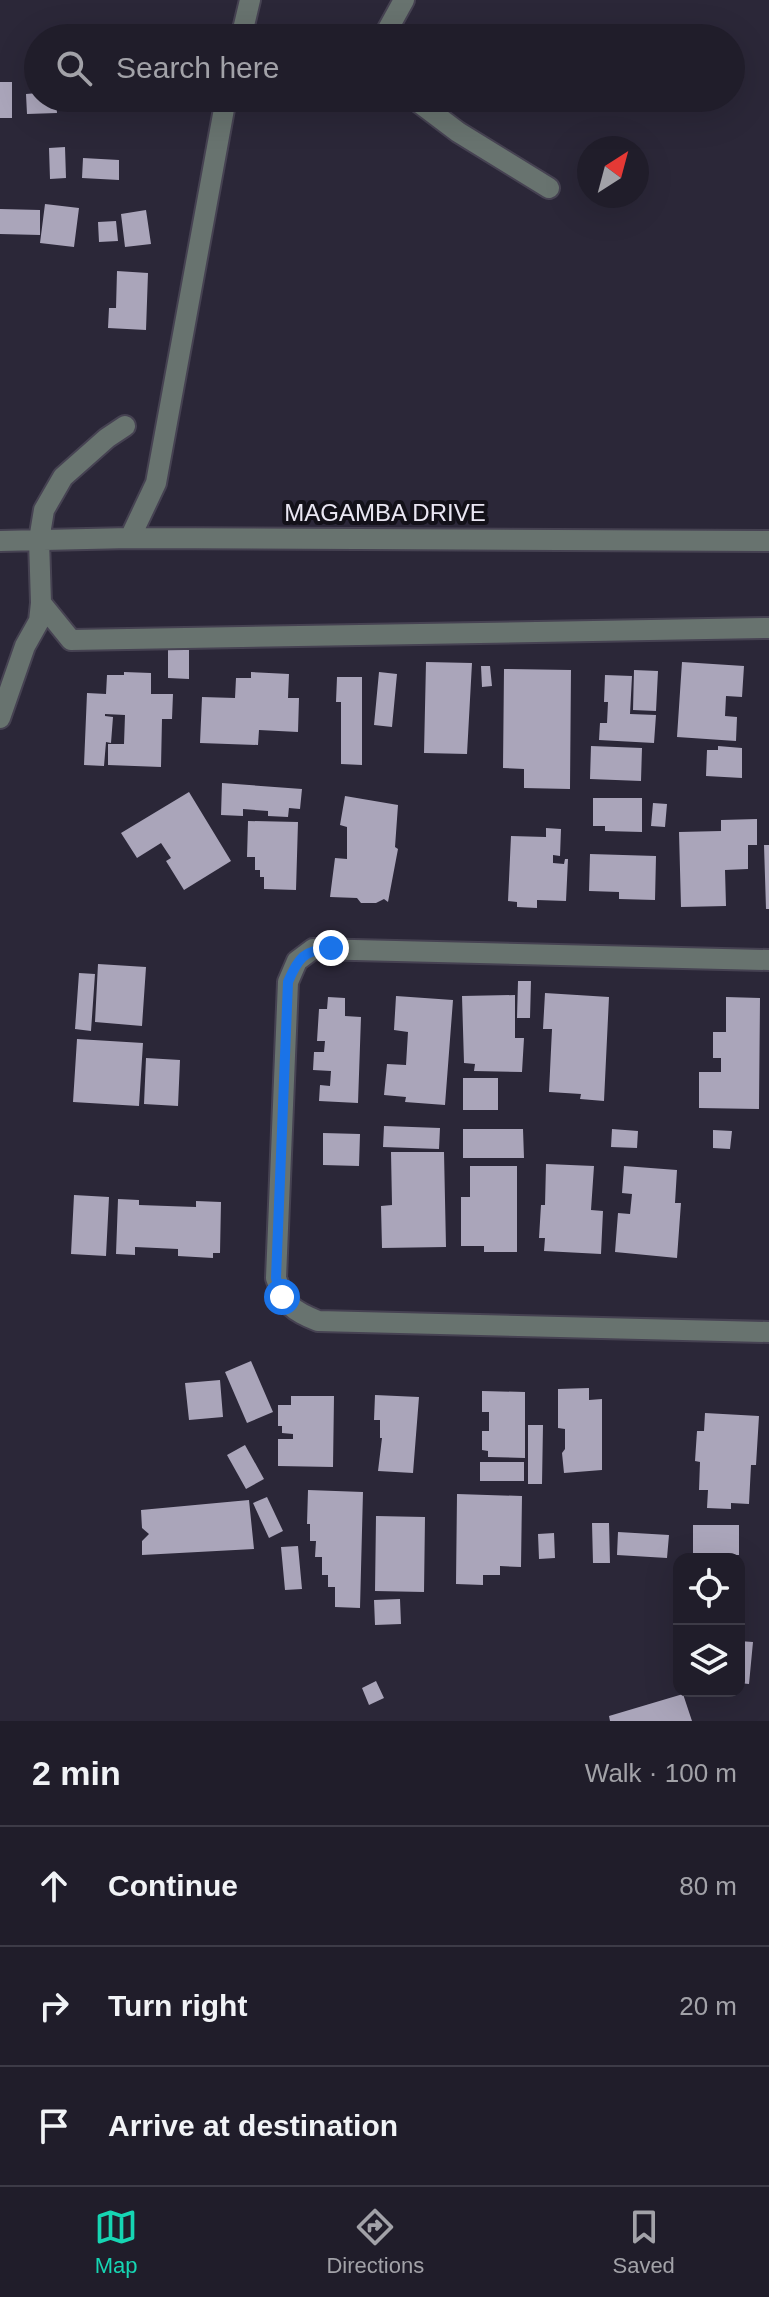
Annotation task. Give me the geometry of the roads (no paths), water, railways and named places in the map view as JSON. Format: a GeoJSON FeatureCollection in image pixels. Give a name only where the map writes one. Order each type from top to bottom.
{"type":"FeatureCollection","features":[{"type":"Feature","properties":{"kind":"street"},"geometry":{"type":"LineString","coordinates":[[244,24],[250,0]]}},
{"type":"Feature","properties":{"kind":"street"},"geometry":{"type":"LineString","coordinates":[[391,24],[404,0]]}},
{"type":"Feature","properties":{"kind":"street"},"geometry":{"type":"LineString","coordinates":[[130,538],[156,483],[223,112]]}},
{"type":"Feature","properties":{"kind":"street"},"geometry":{"type":"LineString","coordinates":[[432,112],[458,132],[549,188]]}},
{"type":"Feature","properties":{"kind":"street"},"geometry":{"type":"LineString","coordinates":[[0,718],[25,646],[39,621],[39,540],[44,510],[63,477],[125,426]]}},
{"type":"Feature","properties":{"kind":"street"},"geometry":{"type":"LineString","coordinates":[[0,525],[39,540]]}},
{"type":"Feature","properties":{"kind":"street","name":"MAGAMBA DRIVE"},"geometry":{"type":"LineString","coordinates":[[0,541],[130,538],[769,541]]}},
{"type":"Feature","properties":{"kind":"street"},"geometry":{"type":"LineString","coordinates":[[41,603],[71,640],[769,628]]}},
{"type":"Feature","properties":{"kind":"street"},"geometry":{"type":"LineString","coordinates":[[769,960],[313,949],[297,961],[288,982],[276,1278],[282,1297],[294,1311],[318,1321],[769,1332]]}}]}
